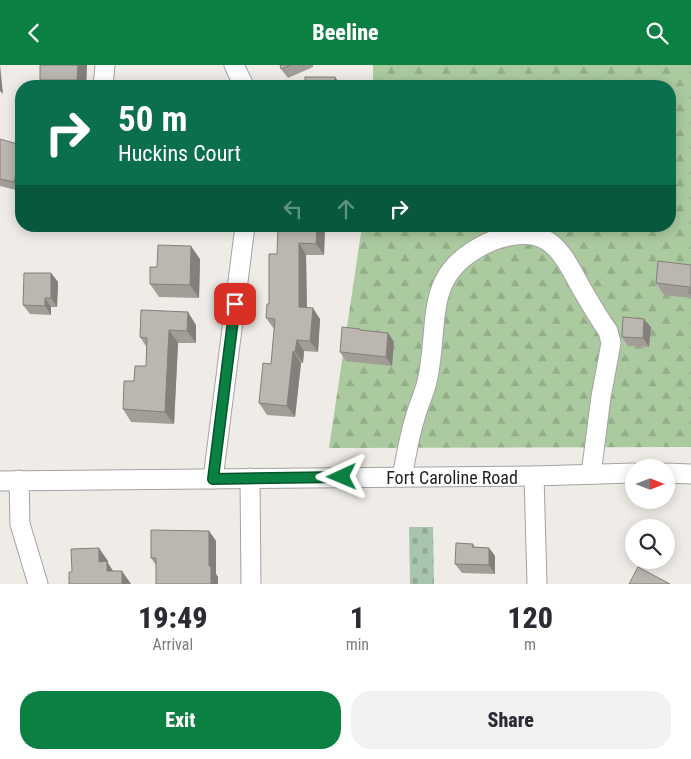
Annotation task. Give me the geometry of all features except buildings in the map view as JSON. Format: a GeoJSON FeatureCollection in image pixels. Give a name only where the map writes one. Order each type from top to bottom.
{"type":"FeatureCollection","features":[{"type":"Feature","properties":{"kind":"street"},"geometry":{"type":"LineString","coordinates":[[104,80],[105,65]]}},
{"type":"Feature","properties":{"kind":"street"},"geometry":{"type":"LineString","coordinates":[[234,65],[241,80]]}},
{"type":"Feature","properties":{"kind":"street"},"geometry":{"type":"LineString","coordinates":[[213,479],[244,232]]}},
{"type":"Feature","properties":{"kind":"street"},"geometry":{"type":"LineString","coordinates":[[402,477],[412,429],[428,377],[438,295],[445,279],[458,261],[467,253],[498,239],[513,235],[527,235],[544,239],[560,253],[608,331],[611,343],[591,474]]}},
{"type":"Feature","properties":{"kind":"street","name":"Fort Caroline Road"},"geometry":{"type":"LineString","coordinates":[[9,481],[534,476],[625,473]]}},
{"type":"Feature","properties":{"kind":"street"},"geometry":{"type":"LineString","coordinates":[[675,473],[691,474]]}},
{"type":"Feature","properties":{"kind":"street"},"geometry":{"type":"LineString","coordinates":[[534,476],[537,584]]}},
{"type":"Feature","properties":{"kind":"street"},"geometry":{"type":"LineString","coordinates":[[250,478],[251,584]]}},
{"type":"Feature","properties":{"kind":"street"},"geometry":{"type":"LineString","coordinates":[[9,481],[38,584]]}},
{"type":"Feature","properties":{"kind":"green space"},"geometry":{"type":"Polygon","coordinates":[[[373,65],[691,65],[691,447],[329,448],[361,232],[676,232],[676,80],[373,80],[373,65]]]}},
{"type":"Feature","properties":{"kind":"green space"},"geometry":{"type":"Polygon","coordinates":[[[409,527],[433,527],[434,584],[410,584],[409,527]]]}},
{"type":"Feature","properties":{"kind":"route"},"geometry":{"type":"LineString","coordinates":[[235,304],[213,479],[342,477]]}}]}
